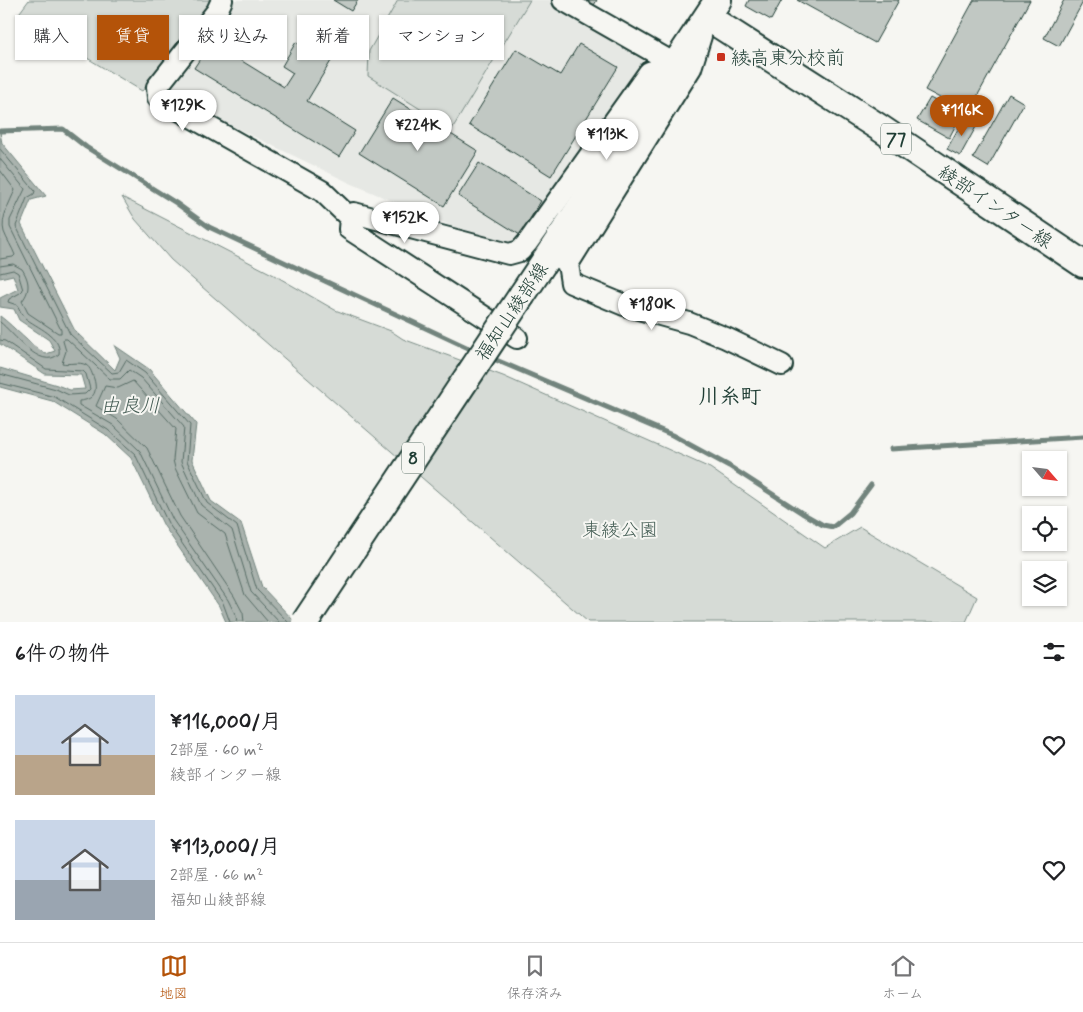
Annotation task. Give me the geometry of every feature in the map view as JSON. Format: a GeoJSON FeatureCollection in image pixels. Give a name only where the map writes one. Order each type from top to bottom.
{"type":"FeatureCollection","features":[{"type":"Feature","properties":{"kind":"main road","name":"福知山綾部線"},"geometry":{"type":"LineString","coordinates":[[305,622],[712,9]]}},
{"type":"Feature","properties":{"kind":"main road","name":"綾部インター線"},"geometry":{"type":"LineString","coordinates":[[712,9],[880,128],[1083,264]]}},
{"type":"Feature","properties":{"kind":"street"},"geometry":{"type":"LineString","coordinates":[[222,0],[217,12],[158,87],[158,98],[322,191],[350,218]]}},
{"type":"Feature","properties":{"kind":"street"},"geometry":{"type":"LineString","coordinates":[[563,0],[675,64]]}},
{"type":"Feature","properties":{"kind":"street"},"geometry":{"type":"LineString","coordinates":[[712,9],[691,68],[563,261],[570,283],[624,305],[689,323],[726,338],[782,365]]}},
{"type":"Feature","properties":{"kind":"street"},"geometry":{"type":"LineString","coordinates":[[518,338],[349,229],[350,218],[354,213],[509,254],[520,251],[531,244],[648,72],[675,64]]}},
{"type":"Feature","properties":{"kind":"shaded area"},"geometry":{"type":"Polygon","coordinates":[[[233,0],[551,0],[637,50],[644,59],[555,195],[523,239],[506,246],[493,244],[350,183],[170,96],[166,90],[187,60],[287,60],[287,15],[219,15],[227,3],[233,0]]]}},
{"type":"Feature","properties":{"kind":"green space"},"geometry":{"type":"Polygon","coordinates":[[[29,0],[212,0],[209,9],[204,15],[179,15],[179,46],[169,58],[169,15],[97,15],[97,60],[167,60],[142,91],[87,58],[87,15],[18,15],[29,0]]]}},
{"type":"Feature","properties":{"kind":"green space"},"geometry":{"type":"Polygon","coordinates":[[[398,0],[530,0],[504,43],[504,15],[389,15],[398,0]]]}},
{"type":"Feature","properties":{"kind":"green space"},"geometry":{"type":"Polygon","coordinates":[[[379,33],[379,60],[494,60],[452,129],[368,76],[369,51],[379,33]]]}},
{"type":"Feature","properties":{"kind":"green space","name":"東綾公園"},"geometry":{"type":"Polygon","coordinates":[[[122,197],[274,275],[335,310],[391,331],[403,339],[503,376],[710,468],[825,548],[860,527],[977,597],[966,622],[588,622],[171,260],[135,219],[122,197]]]}},
{"type":"Feature","properties":{"kind":"water","name":"由良川"},"geometry":{"type":"Polygon","coordinates":[[[0,133],[2,143],[46,196],[31,200],[21,224],[75,331],[115,370],[120,358],[114,345],[149,369],[196,424],[192,460],[211,501],[241,523],[262,587],[295,622],[226,622],[219,606],[164,526],[131,458],[105,434],[52,401],[0,387],[0,368],[70,390],[85,389],[81,375],[45,374],[0,344],[0,316],[46,354],[55,351],[49,340],[19,320],[14,309],[0,307],[0,298],[18,289],[13,275],[0,278],[0,133]]]}},
{"type":"Feature","properties":{"kind":"building"},"geometry":{"type":"Polygon","coordinates":[[[333,0],[358,0],[351,11],[333,0]]]}},
{"type":"Feature","properties":{"kind":"building"},"geometry":{"type":"Polygon","coordinates":[[[582,0],[597,0],[593,7],[582,0]]]}},
{"type":"Feature","properties":{"kind":"building"},"geometry":{"type":"Polygon","coordinates":[[[749,0],[782,0],[771,20],[746,6],[749,0]]]}},
{"type":"Feature","properties":{"kind":"building"},"geometry":{"type":"Polygon","coordinates":[[[797,0],[899,0],[875,43],[797,0]]]}},
{"type":"Feature","properties":{"kind":"building"},"geometry":{"type":"Polygon","coordinates":[[[974,0],[1030,0],[968,113],[925,90],[974,0]]]}},
{"type":"Feature","properties":{"kind":"building"},"geometry":{"type":"Polygon","coordinates":[[[1064,0],[1083,0],[1083,2],[1059,46],[1044,38],[1064,0]]]}},
{"type":"Feature","properties":{"kind":"building"},"geometry":{"type":"Polygon","coordinates":[[[296,42],[297,60],[332,60],[307,101],[355,131],[339,157],[194,68],[199,60],[240,60],[284,87],[293,73],[282,66],[296,42]]]}},
{"type":"Feature","properties":{"kind":"building"},"geometry":{"type":"Polygon","coordinates":[[[579,44],[618,67],[551,176],[469,125],[516,49],[560,75],[579,44]]]}},
{"type":"Feature","properties":{"kind":"building"},"geometry":{"type":"Polygon","coordinates":[[[1009,94],[1024,103],[988,167],[973,158],[1009,94]]]}},
{"type":"Feature","properties":{"kind":"building"},"geometry":{"type":"Polygon","coordinates":[[[393,98],[478,151],[444,206],[359,153],[393,98]]]}},
{"type":"Feature","properties":{"kind":"building"},"geometry":{"type":"Polygon","coordinates":[[[930,98],[961,115],[949,138],[917,120],[930,98]]]}},
{"type":"Feature","properties":{"kind":"building"},"geometry":{"type":"Polygon","coordinates":[[[964,118],[977,125],[960,156],[947,149],[964,118]]]}},
{"type":"Feature","properties":{"kind":"building"},"geometry":{"type":"Polygon","coordinates":[[[479,163],[541,201],[520,235],[458,196],[479,163]]]}},
{"type":"Feature","properties":{"kind":"waterway"},"geometry":{"type":"LineString","coordinates":[[0,131],[63,129],[86,147],[176,203],[209,227],[477,352]]}},
{"type":"Feature","properties":{"kind":"waterway"},"geometry":{"type":"LineString","coordinates":[[489,357],[672,435],[729,466],[823,525],[833,527],[850,513],[871,485]]}},
{"type":"Feature","properties":{"kind":"waterway"},"geometry":{"type":"LineString","coordinates":[[891,449],[1083,437]]}},
{"type":"Feature","properties":{"kind":"place","name":"綾高東分校前"},"geometry":{"type":"Point","coordinates":[721,57]}},
{"type":"Feature","properties":{"kind":"district","name":"川糸町"},"geometry":{"type":"Point","coordinates":[730,396]}}]}
